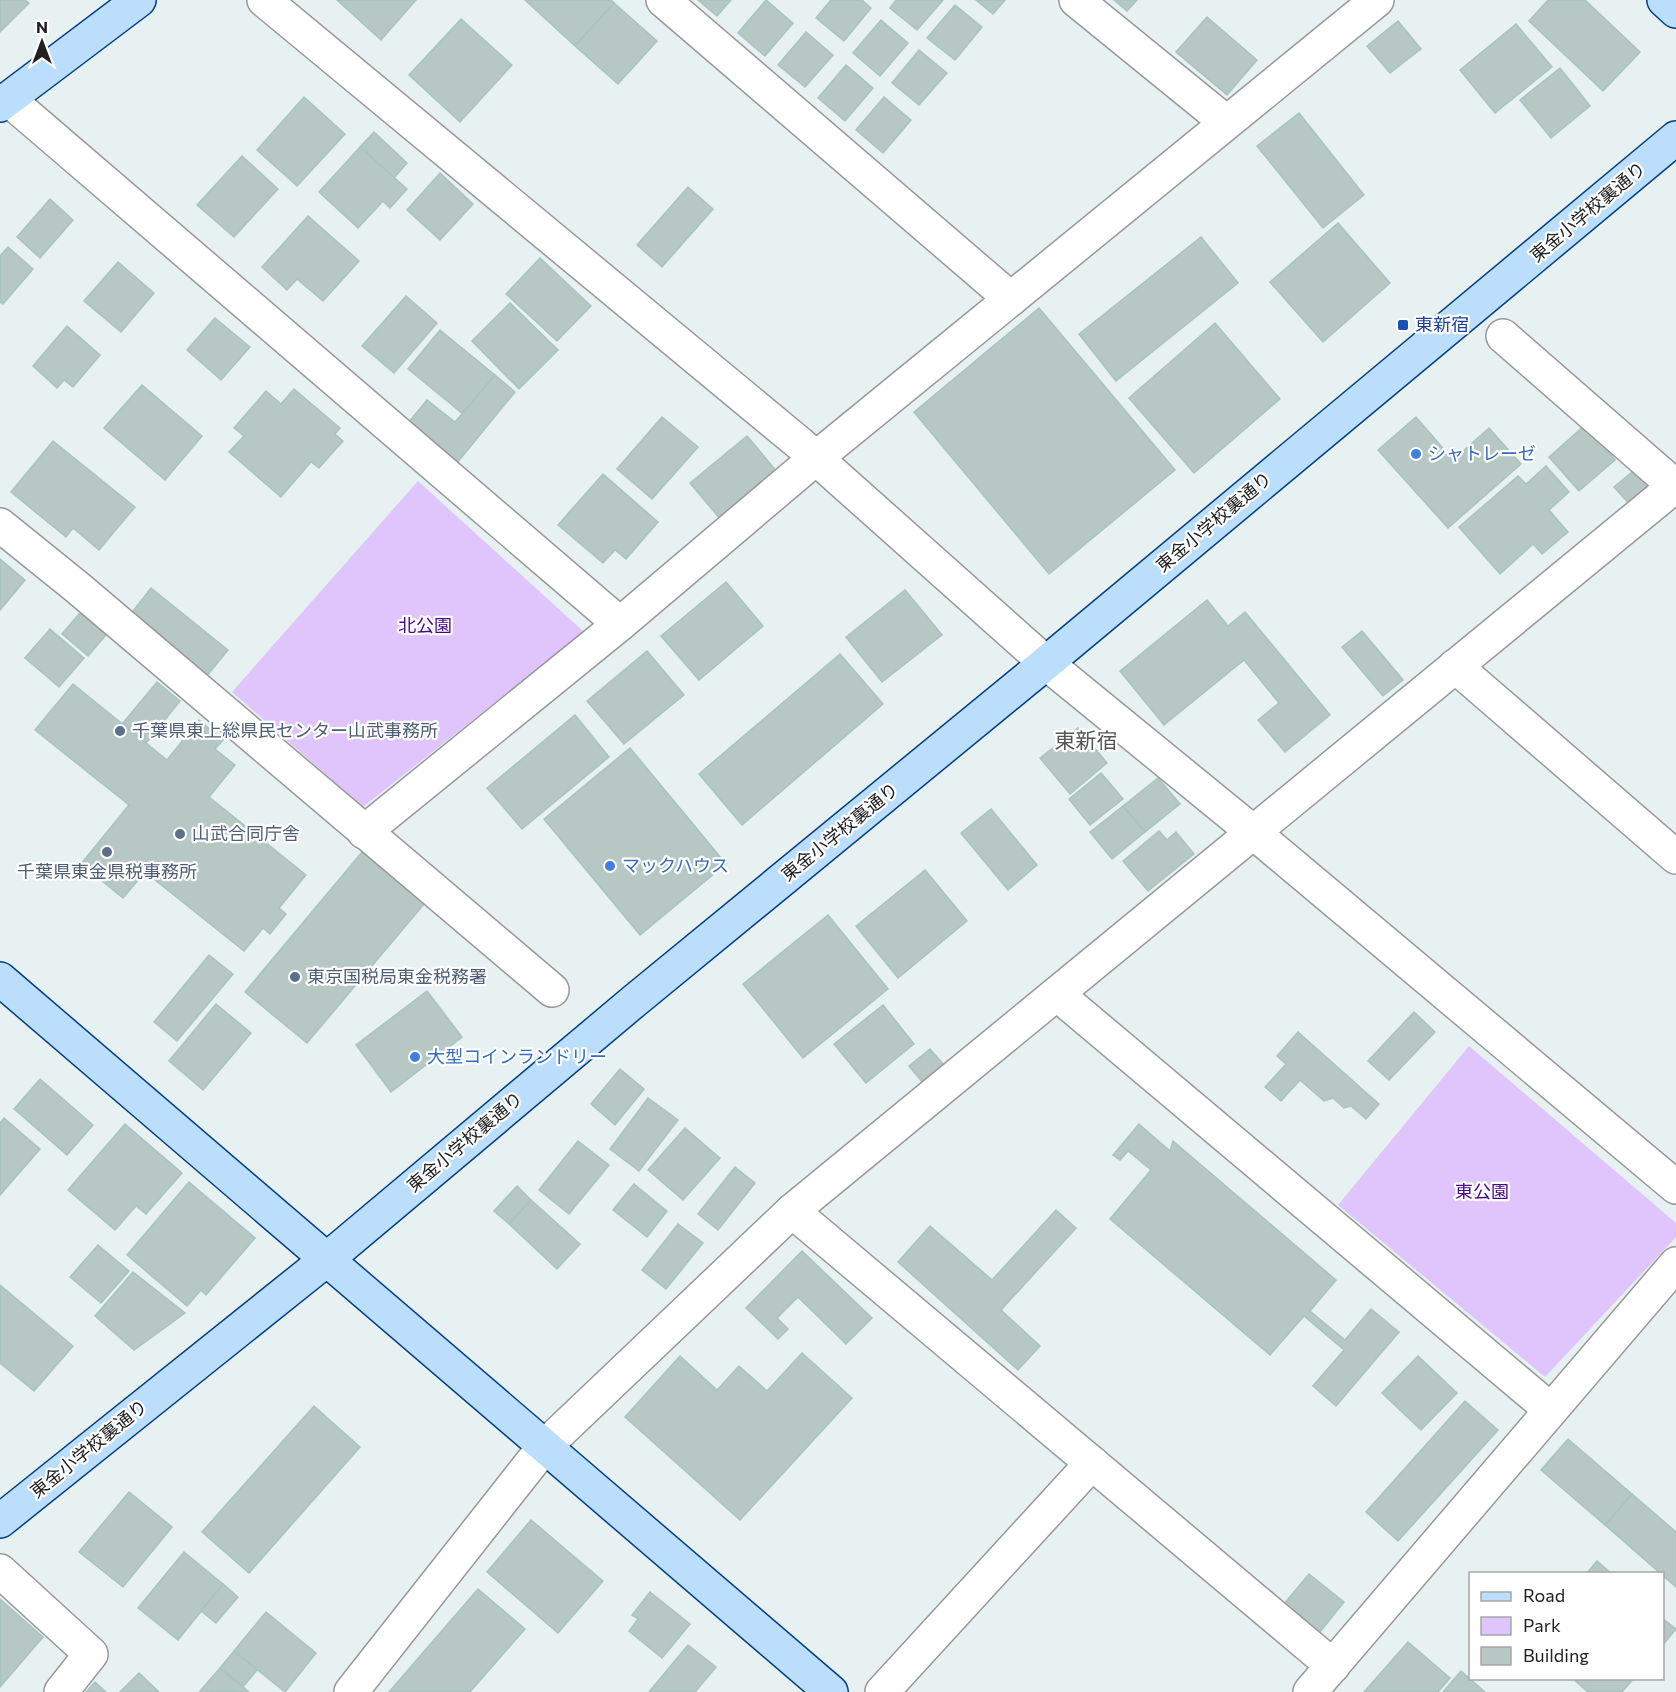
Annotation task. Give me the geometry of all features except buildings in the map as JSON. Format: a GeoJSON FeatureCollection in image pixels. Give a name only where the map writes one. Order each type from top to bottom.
{"type":"FeatureCollection","features":[{"type":"Feature","properties":{"kind":"street"},"geometry":{"type":"LineString","coordinates":[[139,0],[4,102],[620,624]]}},
{"type":"Feature","properties":{"kind":"street"},"geometry":{"type":"LineString","coordinates":[[264,0],[816,458],[1046,663],[1253,832],[1676,1187]]}},
{"type":"Feature","properties":{"kind":"street"},"geometry":{"type":"LineString","coordinates":[[663,0],[1011,299]]}},
{"type":"Feature","properties":{"kind":"street"},"geometry":{"type":"LineString","coordinates":[[1076,0],[1226,122]]}},
{"type":"Feature","properties":{"kind":"street"},"geometry":{"type":"LineString","coordinates":[[364,832],[620,624],[816,458],[1377,0]]}},
{"type":"Feature","properties":{"kind":"street"},"geometry":{"type":"LineString","coordinates":[[1664,0],[1676,11]]}},
{"type":"Feature","properties":{"kind":"street","name":"東金小学校裏通り"},"geometry":{"type":"LineString","coordinates":[[0,1521],[326,1260],[633,1002],[1046,663],[1676,138]]}},
{"type":"Feature","properties":{"kind":"street"},"geometry":{"type":"LineString","coordinates":[[351,1692],[544,1447],[792,1211],[1675,486],[1503,336]]}},
{"type":"Feature","properties":{"kind":"street"},"geometry":{"type":"LineString","coordinates":[[0,525],[87,595],[552,990]]}},
{"type":"Feature","properties":{"kind":"street"},"geometry":{"type":"LineString","coordinates":[[1455,666],[1676,857]]}},
{"type":"Feature","properties":{"kind":"street"},"geometry":{"type":"LineString","coordinates":[[0,979],[831,1692]]}},
{"type":"Feature","properties":{"kind":"street"},"geometry":{"type":"LineString","coordinates":[[1057,994],[1551,1410]]}},
{"type":"Feature","properties":{"kind":"street"},"geometry":{"type":"LineString","coordinates":[[792,1211],[1333,1665]]}},
{"type":"Feature","properties":{"kind":"street"},"geometry":{"type":"LineString","coordinates":[[1310,1692],[1676,1264]]}},
{"type":"Feature","properties":{"kind":"street"},"geometry":{"type":"LineString","coordinates":[[882,1692],[1092,1463]]}},
{"type":"Feature","properties":{"kind":"street"},"geometry":{"type":"LineString","coordinates":[[0,1571],[91,1654],[61,1692]]}},
{"type":"Feature","properties":{"kind":"green space","name":"北公園"},"geometry":{"type":"Polygon","coordinates":[[[418,481],[584,632],[363,807],[232,692],[418,481]]]}},
{"type":"Feature","properties":{"kind":"green space","name":"東公園"},"geometry":{"type":"Polygon","coordinates":[[[1469,1046],[1676,1223],[1676,1237],[1545,1377],[1338,1205],[1469,1046]]]}},
{"type":"Feature","properties":{"kind":"place","name":"東新宿"},"geometry":{"type":"Point","coordinates":[1403,325]}},
{"type":"Feature","properties":{"kind":"place","name":"シャトレーゼ"},"geometry":{"type":"Point","coordinates":[1416,454]}},
{"type":"Feature","properties":{"kind":"place","name":"千葉県東上総県民センター山武事務所"},"geometry":{"type":"Point","coordinates":[120,731]}},
{"type":"Feature","properties":{"kind":"place","name":"山武合同庁舎"},"geometry":{"type":"Point","coordinates":[180,834]}},
{"type":"Feature","properties":{"kind":"place","name":"千葉県東金県税事務所"},"geometry":{"type":"Point","coordinates":[107,852]}},
{"type":"Feature","properties":{"kind":"place","name":"マックハウス"},"geometry":{"type":"Point","coordinates":[610,866]}},
{"type":"Feature","properties":{"kind":"place","name":"東京国税局東金税務署"},"geometry":{"type":"Point","coordinates":[295,977]}},
{"type":"Feature","properties":{"kind":"place","name":"大型コインランドリー"},"geometry":{"type":"Point","coordinates":[415,1057]}},
{"type":"Feature","properties":{"kind":"district","name":"東新宿"},"geometry":{"type":"Point","coordinates":[1086,741]}}]}
